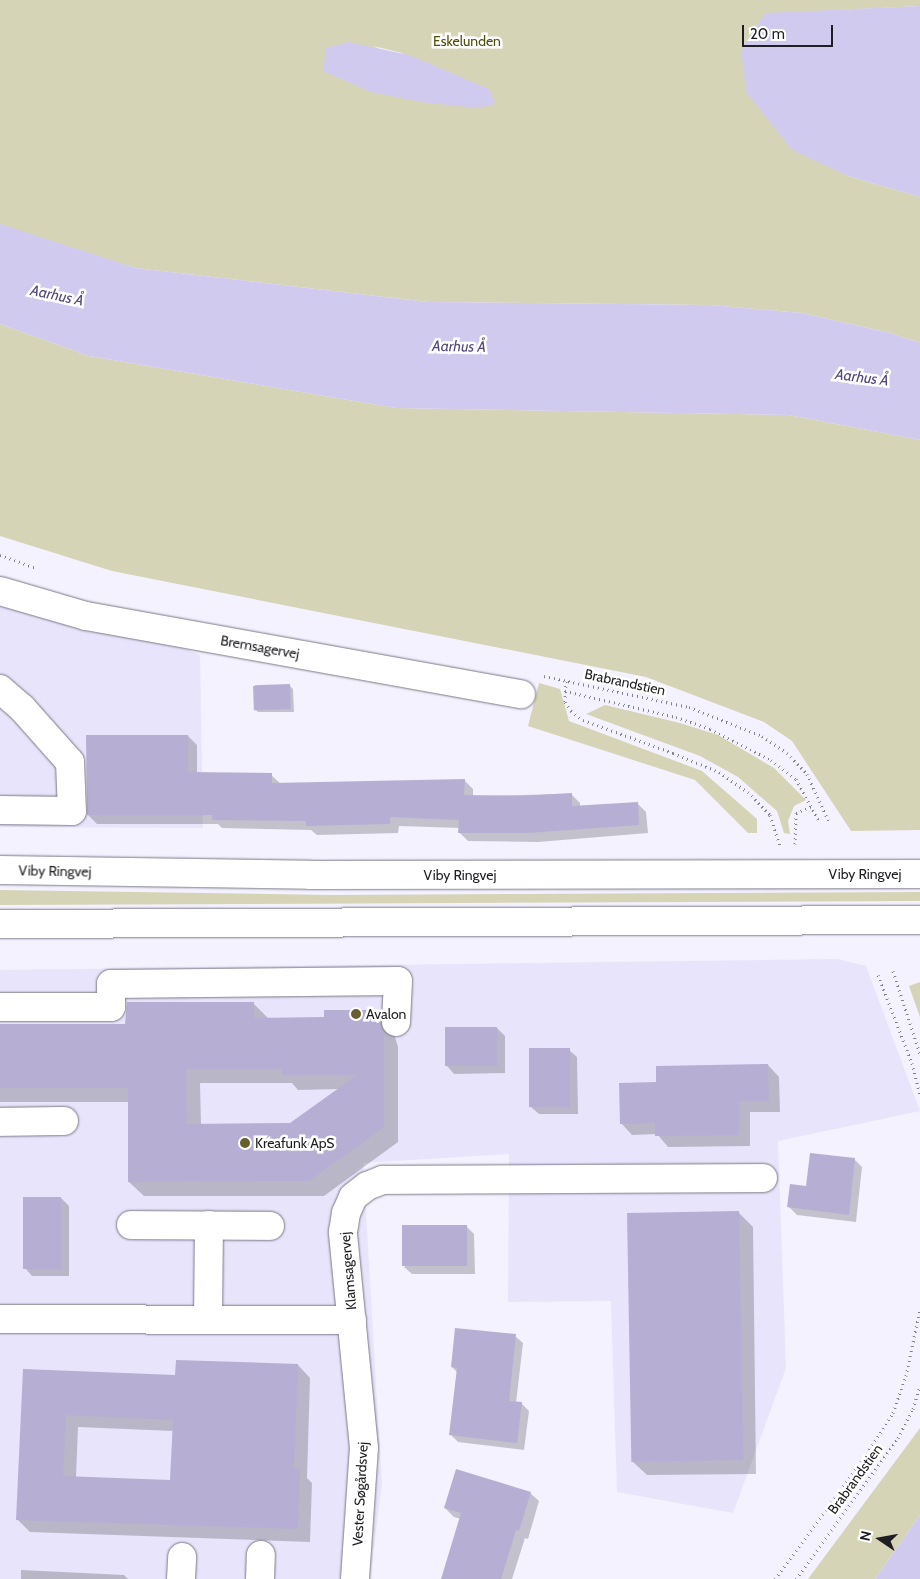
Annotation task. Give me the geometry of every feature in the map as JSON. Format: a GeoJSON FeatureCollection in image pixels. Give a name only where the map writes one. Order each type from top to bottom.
{"type":"FeatureCollection","features":[{"type":"Feature","properties":{"kind":"main road","name":"Bremsagervej"},"geometry":{"type":"LineString","coordinates":[[0,590],[86,616],[521,694]]}},
{"type":"Feature","properties":{"kind":"main road"},"geometry":{"type":"LineString","coordinates":[[0,689],[22,708],[70,762],[72,812],[0,810]]}},
{"type":"Feature","properties":{"kind":"main road","name":"Viby Ringvej"},"geometry":{"type":"LineString","coordinates":[[0,870],[310,875],[920,874]]}},
{"type":"Feature","properties":{"kind":"main road"},"geometry":{"type":"LineString","coordinates":[[0,924],[920,920]]}},
{"type":"Feature","properties":{"kind":"main road"},"geometry":{"type":"LineString","coordinates":[[0,1007],[111,1007],[111,984],[398,981],[396,1022]]}},
{"type":"Feature","properties":{"kind":"main road"},"geometry":{"type":"LineString","coordinates":[[0,1122],[64,1121]]}},
{"type":"Feature","properties":{"kind":"main road","name":"Klamsagervej"},"geometry":{"type":"LineString","coordinates":[[0,1319],[352,1320],[343,1232],[346,1213],[353,1197],[366,1186],[383,1180],[763,1178]]}},
{"type":"Feature","properties":{"kind":"main road"},"geometry":{"type":"LineString","coordinates":[[131,1225],[270,1226]]}},
{"type":"Feature","properties":{"kind":"main road"},"geometry":{"type":"LineString","coordinates":[[208,1319],[209,1226]]}},
{"type":"Feature","properties":{"kind":"main road","name":"Vester Søgårdsvej"},"geometry":{"type":"LineString","coordinates":[[352,1320],[364,1448],[356,1579]]}},
{"type":"Feature","properties":{"kind":"path","name":"Brabrandstien"},"geometry":{"type":"LineString","coordinates":[[565,692],[566,681],[689,707],[762,736],[787,753],[807,774],[829,822]]}},
{"type":"Feature","properties":{"kind":"path"},"geometry":{"type":"LineString","coordinates":[[788,874],[770,814],[748,792],[719,772],[583,720],[571,711],[564,702],[565,692],[676,717],[710,729],[771,760],[796,779],[820,823]]}},
{"type":"Feature","properties":{"kind":"path"},"geometry":{"type":"LineString","coordinates":[[797,837],[796,813],[812,806]]}},
{"type":"Feature","properties":{"kind":"path"},"geometry":{"type":"LineString","coordinates":[[893,971],[920,1054]]}},
{"type":"Feature","properties":{"kind":"path"},"geometry":{"type":"LineString","coordinates":[[878,975],[912,1063],[920,1095]]}},
{"type":"Feature","properties":{"kind":"path"},"geometry":{"type":"LineString","coordinates":[[775,1579],[864,1458],[893,1413],[906,1376],[920,1309]]}},
{"type":"Feature","properties":{"kind":"path","name":"Brabrandstien"},"geometry":{"type":"LineString","coordinates":[[796,1579],[898,1438],[913,1409],[920,1386]]}},
{"type":"Feature","properties":{"kind":"shaded area"},"geometry":{"type":"Polygon","coordinates":[[[0,575],[200,655],[203,828],[0,827],[0,575]]]}},
{"type":"Feature","properties":{"kind":"shaded area"},"geometry":{"type":"Polygon","coordinates":[[[838,959],[866,966],[920,1111],[778,1141],[786,1368],[733,1513],[617,1492],[611,1301],[508,1302],[509,1154],[363,1163],[382,1484],[370,1579],[0,1579],[0,970],[838,959]]]}},
{"type":"Feature","properties":{"kind":"green space","name":"Eskelunden"},"geometry":{"type":"Polygon","coordinates":[[[0,0],[920,0],[920,6],[819,11],[848,176],[920,197],[920,343],[890,333],[802,313],[710,305],[428,302],[136,268],[0,224],[0,0]],[[373,46],[458,84],[402,53],[373,46]]]}},
{"type":"Feature","properties":{"kind":"green space"},"geometry":{"type":"Polygon","coordinates":[[[0,324],[89,356],[396,408],[789,415],[920,440],[920,830],[851,831],[792,741],[764,722],[646,677],[112,571],[0,536],[0,324]]]}},
{"type":"Feature","properties":{"kind":"green space"},"geometry":{"type":"Polygon","coordinates":[[[539,683],[560,689],[569,721],[702,771],[757,819],[757,833],[748,833],[695,780],[528,726],[539,683]]]}},
{"type":"Feature","properties":{"kind":"green space"},"geometry":{"type":"Polygon","coordinates":[[[605,705],[680,723],[718,735],[774,768],[806,800],[794,806],[788,821],[790,834],[784,833],[777,811],[738,777],[700,756],[586,714],[605,705]]]}},
{"type":"Feature","properties":{"kind":"green space"},"geometry":{"type":"Polygon","coordinates":[[[0,890],[332,895],[920,892],[920,901],[0,905],[0,890]]]}},
{"type":"Feature","properties":{"kind":"green space"},"geometry":{"type":"Polygon","coordinates":[[[920,982],[920,1017],[909,986],[920,982]]]}},
{"type":"Feature","properties":{"kind":"green space"},"geometry":{"type":"Polygon","coordinates":[[[920,1428],[920,1515],[875,1579],[808,1579],[920,1428]]]}},
{"type":"Feature","properties":{"kind":"water"},"geometry":{"type":"Polygon","coordinates":[[[920,6],[920,197],[848,176],[792,150],[746,92],[741,50],[765,13],[920,6]]]}},
{"type":"Feature","properties":{"kind":"water"},"geometry":{"type":"Polygon","coordinates":[[[348,42],[409,55],[489,89],[495,104],[478,108],[421,102],[371,92],[323,71],[326,48],[348,42]]]}},
{"type":"Feature","properties":{"kind":"water","name":"Aarhus Å"},"geometry":{"type":"Polygon","coordinates":[[[0,224],[136,268],[428,302],[710,305],[802,313],[890,333],[920,343],[920,440],[789,415],[396,408],[89,356],[0,324],[0,224]]]}},
{"type":"Feature","properties":{"kind":"water"},"geometry":{"type":"Polygon","coordinates":[[[920,1515],[920,1579],[875,1579],[920,1515]]]}},
{"type":"Feature","properties":{"kind":"building"},"geometry":{"type":"Polygon","coordinates":[[[290,684],[291,709],[254,710],[253,685],[290,684]]]}},
{"type":"Feature","properties":{"kind":"building"},"geometry":{"type":"Polygon","coordinates":[[[86,735],[188,735],[188,772],[272,773],[272,783],[465,779],[464,795],[518,796],[572,793],[572,806],[638,802],[639,825],[528,833],[458,833],[459,820],[390,817],[390,824],[306,826],[306,821],[212,820],[212,815],[87,815],[86,735]]]}},
{"type":"Feature","properties":{"kind":"building"},"geometry":{"type":"Polygon","coordinates":[[[127,1002],[254,1002],[254,1018],[324,1017],[324,1010],[381,1010],[380,1022],[384,1031],[384,1127],[309,1181],[128,1182],[128,1088],[0,1088],[0,1024],[125,1024],[127,1002]],[[186,1069],[187,1124],[290,1123],[357,1075],[282,1075],[282,1069],[186,1069]]]}},
{"type":"Feature","properties":{"kind":"building"},"geometry":{"type":"Polygon","coordinates":[[[445,1027],[497,1027],[497,1066],[445,1066],[445,1027]]]}},
{"type":"Feature","properties":{"kind":"building"},"geometry":{"type":"Polygon","coordinates":[[[529,1048],[570,1048],[570,1107],[529,1107],[529,1048]]]}},
{"type":"Feature","properties":{"kind":"building"},"geometry":{"type":"Polygon","coordinates":[[[768,1064],[769,1101],[739,1101],[739,1135],[655,1136],[655,1123],[620,1124],[619,1083],[656,1082],[656,1066],[768,1064]]]}},
{"type":"Feature","properties":{"kind":"building"},"geometry":{"type":"Polygon","coordinates":[[[810,1153],[855,1158],[849,1215],[787,1207],[790,1184],[806,1186],[810,1153]]]}},
{"type":"Feature","properties":{"kind":"building"},"geometry":{"type":"Polygon","coordinates":[[[23,1197],[61,1197],[61,1269],[23,1269],[23,1197]]]}},
{"type":"Feature","properties":{"kind":"building"},"geometry":{"type":"Polygon","coordinates":[[[739,1211],[743,1460],[631,1462],[627,1213],[739,1211]]]}},
{"type":"Feature","properties":{"kind":"building"},"geometry":{"type":"Polygon","coordinates":[[[402,1225],[467,1225],[467,1266],[402,1266],[402,1225]]]}},
{"type":"Feature","properties":{"kind":"building"},"geometry":{"type":"Polygon","coordinates":[[[455,1328],[516,1334],[509,1401],[522,1402],[517,1443],[449,1435],[457,1368],[451,1367],[455,1328]]]}},
{"type":"Feature","properties":{"kind":"building"},"geometry":{"type":"Polygon","coordinates":[[[176,1360],[298,1364],[294,1469],[300,1469],[298,1529],[16,1520],[23,1369],[175,1375],[176,1360]],[[66,1415],[63,1476],[170,1480],[173,1420],[66,1415]]]}},
{"type":"Feature","properties":{"kind":"building"},"geometry":{"type":"Polygon","coordinates":[[[456,1469],[531,1492],[519,1531],[516,1530],[501,1579],[441,1579],[461,1513],[444,1508],[456,1469]]]}},
{"type":"Feature","properties":{"kind":"place","name":"Avalon"},"geometry":{"type":"Point","coordinates":[356,1014]}},
{"type":"Feature","properties":{"kind":"place","name":"Kreafunk ApS"},"geometry":{"type":"Point","coordinates":[245,1143]}}]}
